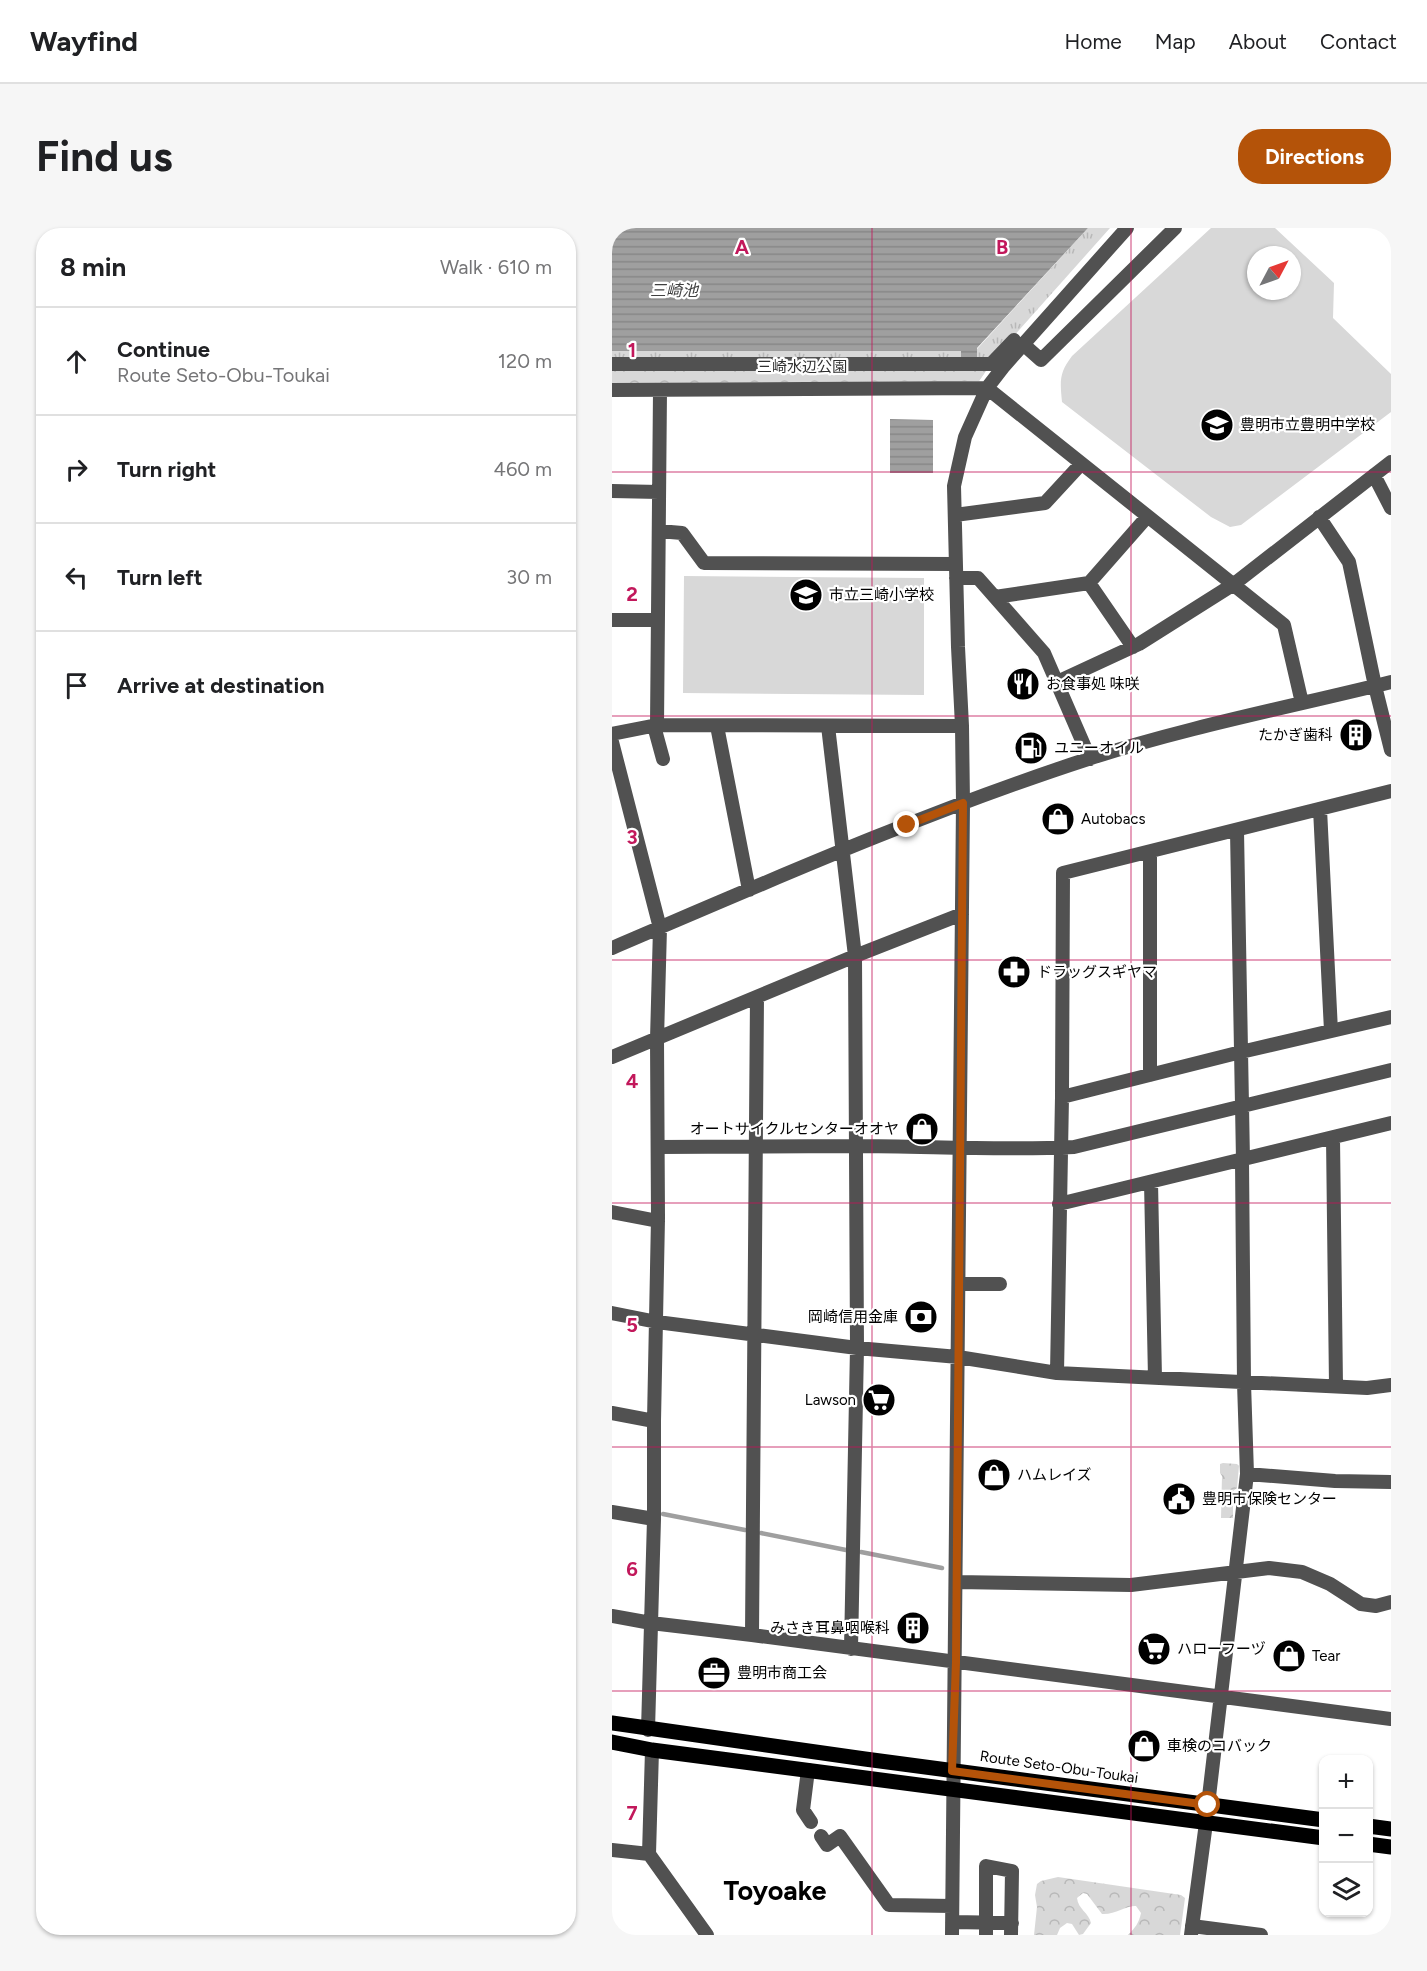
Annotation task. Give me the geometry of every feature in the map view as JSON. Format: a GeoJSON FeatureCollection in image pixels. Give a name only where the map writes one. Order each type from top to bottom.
{"type":"FeatureCollection","features":[{"type":"Feature","properties":{"kind":"main road","name":"Route Seto-Obu-Toukai"},"geometry":{"type":"LineString","coordinates":[[612,1723],[648,1730],[1319,1819]]}},
{"type":"Feature","properties":{"kind":"main road"},"geometry":{"type":"LineString","coordinates":[[612,1742],[652,1750],[1319,1837]]}},
{"type":"Feature","properties":{"kind":"main road"},"geometry":{"type":"LineString","coordinates":[[1373,1826],[1391,1828]]}},
{"type":"Feature","properties":{"kind":"main road"},"geometry":{"type":"LineString","coordinates":[[1373,1845],[1391,1847]]}},
{"type":"Feature","properties":{"kind":"street"},"geometry":{"type":"LineString","coordinates":[[612,364],[991,364],[1114,228]]}},
{"type":"Feature","properties":{"kind":"street"},"geometry":{"type":"LineString","coordinates":[[986,1929],[986,1866],[1012,1871],[1011,1929],[986,1929],[952,1929],[963,803],[963,726],[954,486],[965,437],[987,388],[1023,344],[1127,228]]}},
{"type":"Feature","properties":{"kind":"street"},"geometry":{"type":"LineString","coordinates":[[1023,344],[1041,360],[1175,228]]}},
{"type":"Feature","properties":{"kind":"street"},"geometry":{"type":"LineString","coordinates":[[612,390],[987,388],[1284,625],[1302,703]]}},
{"type":"Feature","properties":{"kind":"street"},"geometry":{"type":"LineString","coordinates":[[660,391],[656,726],[663,759]]}},
{"type":"Feature","properties":{"kind":"street"},"geometry":{"type":"LineString","coordinates":[[1057,682],[1133,647],[1234,584],[1391,462]]}},
{"type":"Feature","properties":{"kind":"street"},"geometry":{"type":"LineString","coordinates":[[955,515],[1045,502],[1081,464]]}},
{"type":"Feature","properties":{"kind":"street"},"geometry":{"type":"LineString","coordinates":[[1374,475],[1391,508]]}},
{"type":"Feature","properties":{"kind":"street"},"geometry":{"type":"LineString","coordinates":[[612,491],[659,492]]}},
{"type":"Feature","properties":{"kind":"street"},"geometry":{"type":"LineString","coordinates":[[995,597],[1089,583],[1147,517]]}},
{"type":"Feature","properties":{"kind":"street"},"geometry":{"type":"LineString","coordinates":[[1320,518],[1349,562],[1391,750]]}},
{"type":"Feature","properties":{"kind":"street"},"geometry":{"type":"LineString","coordinates":[[659,531],[681,533],[704,563],[956,571],[978,578],[1044,653],[1090,759]]}},
{"type":"Feature","properties":{"kind":"street"},"geometry":{"type":"LineString","coordinates":[[1089,583],[1133,647]]}},
{"type":"Feature","properties":{"kind":"street"},"geometry":{"type":"LineString","coordinates":[[612,620],[658,620]]}},
{"type":"Feature","properties":{"kind":"street"},"geometry":{"type":"LineString","coordinates":[[612,948],[844,850],[963,803],[1090,759],[1167,735],[1391,682]]}},
{"type":"Feature","properties":{"kind":"street"},"geometry":{"type":"LineString","coordinates":[[612,734],[656,726],[963,726]]}},
{"type":"Feature","properties":{"kind":"street"},"geometry":{"type":"LineString","coordinates":[[717,726],[749,890]]}},
{"type":"Feature","properties":{"kind":"street"},"geometry":{"type":"LineString","coordinates":[[828,726],[855,956],[857,1348],[851,1649]]}},
{"type":"Feature","properties":{"kind":"street"},"geometry":{"type":"LineString","coordinates":[[613,748],[660,928],[657,1039],[657,1322],[648,1730]]}},
{"type":"Feature","properties":{"kind":"street"},"geometry":{"type":"LineString","coordinates":[[1057,1373],[1063,873],[1391,791]]}},
{"type":"Feature","properties":{"kind":"street"},"geometry":{"type":"LineString","coordinates":[[1320,809],[1331,1031]]}},
{"type":"Feature","properties":{"kind":"street"},"geometry":{"type":"LineString","coordinates":[[1208,1805],[1247,1474],[1237,831]]}},
{"type":"Feature","properties":{"kind":"street"},"geometry":{"type":"LineString","coordinates":[[1150,852],[1150,1075]]}},
{"type":"Feature","properties":{"kind":"street"},"geometry":{"type":"LineString","coordinates":[[612,1057],[962,914]]}},
{"type":"Feature","properties":{"kind":"street"},"geometry":{"type":"LineString","coordinates":[[752,1635],[757,997]]}},
{"type":"Feature","properties":{"kind":"street"},"geometry":{"type":"LineString","coordinates":[[1062,1098],[1241,1052],[1391,1017]]}},
{"type":"Feature","properties":{"kind":"street"},"geometry":{"type":"LineString","coordinates":[[658,1147],[857,1146],[961,1149],[1074,1147],[1391,1070]]}},
{"type":"Feature","properties":{"kind":"street"},"geometry":{"type":"LineString","coordinates":[[1059,1204],[1391,1124]]}},
{"type":"Feature","properties":{"kind":"street"},"geometry":{"type":"LineString","coordinates":[[1333,1138],[1336,1386]]}},
{"type":"Feature","properties":{"kind":"street"},"geometry":{"type":"LineString","coordinates":[[1151,1182],[1155,1378]]}},
{"type":"Feature","properties":{"kind":"street"},"geometry":{"type":"LineString","coordinates":[[612,1212],[658,1221]]}},
{"type":"Feature","properties":{"kind":"street"},"geometry":{"type":"LineString","coordinates":[[959,1284],[1000,1284]]}},
{"type":"Feature","properties":{"kind":"street"},"geometry":{"type":"LineString","coordinates":[[612,1313],[657,1322],[857,1348],[958,1357],[1057,1373],[1367,1388],[1391,1385]]}},
{"type":"Feature","properties":{"kind":"street"},"geometry":{"type":"LineString","coordinates":[[612,1413],[654,1421]]}},
{"type":"Feature","properties":{"kind":"street"},"geometry":{"type":"LineString","coordinates":[[1247,1474],[1335,1481],[1391,1482]]}},
{"type":"Feature","properties":{"kind":"street"},"geometry":{"type":"LineString","coordinates":[[612,1512],[654,1519]]}},
{"type":"Feature","properties":{"kind":"street"},"geometry":{"type":"LineString","coordinates":[[956,1582],[1131,1585],[1269,1568],[1302,1572],[1330,1584],[1361,1604],[1376,1606],[1391,1602]]}},
{"type":"Feature","properties":{"kind":"street"},"geometry":{"type":"LineString","coordinates":[[612,1616],[651,1623],[1391,1719]]}},
{"type":"Feature","properties":{"kind":"street"},"geometry":{"type":"LineString","coordinates":[[652,1750],[649,1854],[707,1935]]}},
{"type":"Feature","properties":{"kind":"street"},"geometry":{"type":"LineString","coordinates":[[808,1770],[803,1810],[811,1822]]}},
{"type":"Feature","properties":{"kind":"street"},"geometry":{"type":"LineString","coordinates":[[1206,1823],[1192,1931],[1261,1935]]}},
{"type":"Feature","properties":{"kind":"street"},"geometry":{"type":"LineString","coordinates":[[821,1836],[828,1845],[840,1836],[889,1905],[952,1906]]}},
{"type":"Feature","properties":{"kind":"street"},"geometry":{"type":"LineString","coordinates":[[612,1850],[649,1854]]}},
{"type":"Feature","properties":{"kind":"green space","name":"三崎水辺公園"},"geometry":{"type":"Polygon","coordinates":[[[1088,228],[1110,228],[996,356],[979,381],[612,383],[612,351],[961,351],[977,360],[977,349],[1088,228]]]}},
{"type":"Feature","properties":{"kind":"green space","name":"豊明市立豊明中学校"},"geometry":{"type":"Polygon","coordinates":[[[1211,228],[1275,228],[1294,246],[1247,246],[1247,300],[1301,300],[1301,252],[1334,283],[1333,318],[1391,374],[1391,412],[1241,525],[1230,527],[1211,517],[1062,402],[1061,378],[1072,356],[1211,228]]]}},
{"type":"Feature","properties":{"kind":"green space"},"geometry":{"type":"Polygon","coordinates":[[[988,368],[979,381],[612,383],[612,370],[988,368]]]}},
{"type":"Feature","properties":{"kind":"green space"},"geometry":{"type":"Polygon","coordinates":[[[684,576],[924,578],[924,695],[683,693],[684,576]]]}},
{"type":"Feature","properties":{"kind":"green space"},"geometry":{"type":"Polygon","coordinates":[[[1220,1464],[1239,1466],[1237,1488],[1233,1491],[1233,1518],[1221,1518],[1220,1464]]]}},
{"type":"Feature","properties":{"kind":"green space"},"geometry":{"type":"Polygon","coordinates":[[[1058,1877],[1181,1895],[1185,1898],[1180,1935],[1128,1935],[1140,1917],[1141,1913],[1136,1906],[1102,1914],[1087,1894],[1083,1893],[1077,1898],[1078,1902],[1091,1923],[1083,1934],[1079,1935],[1072,1924],[1067,1923],[1060,1928],[1057,1935],[1034,1935],[1037,1884],[1058,1877]]]}},
{"type":"Feature","properties":{"kind":"water","name":"三崎池"},"geometry":{"type":"Polygon","coordinates":[[[612,228],[1088,228],[977,348],[977,361],[961,358],[961,351],[612,351],[612,228]]]}},
{"type":"Feature","properties":{"kind":"water"},"geometry":{"type":"Polygon","coordinates":[[[890,419],[933,420],[933,473],[890,473],[890,419]]]}},
{"type":"Feature","properties":{"kind":"waterway"},"geometry":{"type":"LineString","coordinates":[[663,1514],[745,1530]]}},
{"type":"Feature","properties":{"kind":"waterway"},"geometry":{"type":"LineString","coordinates":[[761,1533],[846,1550]]}},
{"type":"Feature","properties":{"kind":"waterway"},"geometry":{"type":"LineString","coordinates":[[861,1552],[942,1568]]}},
{"type":"Feature","properties":{"kind":"place","name":"豊明市立豊明中学校"},"geometry":{"type":"Point","coordinates":[1217,425]}},
{"type":"Feature","properties":{"kind":"place","name":"市立三崎小学校"},"geometry":{"type":"Point","coordinates":[806,595]}},
{"type":"Feature","properties":{"kind":"place","name":"お食事処 味咲"},"geometry":{"type":"Point","coordinates":[1023,684]}},
{"type":"Feature","properties":{"kind":"place","name":"たかぎ歯科"},"geometry":{"type":"Point","coordinates":[1356,735]}},
{"type":"Feature","properties":{"kind":"place","name":"ユニーオイル"},"geometry":{"type":"Point","coordinates":[1031,748]}},
{"type":"Feature","properties":{"kind":"place","name":"Autobacs"},"geometry":{"type":"Point","coordinates":[1058,819]}},
{"type":"Feature","properties":{"kind":"place","name":"ドラッグスギヤマ"},"geometry":{"type":"Point","coordinates":[1014,972]}},
{"type":"Feature","properties":{"kind":"place","name":"オートサイクルセンターオオヤ"},"geometry":{"type":"Point","coordinates":[922,1129]}},
{"type":"Feature","properties":{"kind":"place","name":"岡崎信用金庫"},"geometry":{"type":"Point","coordinates":[921,1317]}},
{"type":"Feature","properties":{"kind":"place","name":"Lawson"},"geometry":{"type":"Point","coordinates":[879,1400]}},
{"type":"Feature","properties":{"kind":"place","name":"ハムレイズ"},"geometry":{"type":"Point","coordinates":[994,1475]}},
{"type":"Feature","properties":{"kind":"place","name":"豊明市保険センター"},"geometry":{"type":"Point","coordinates":[1179,1499]}},
{"type":"Feature","properties":{"kind":"place","name":"みさき耳鼻咽喉科"},"geometry":{"type":"Point","coordinates":[913,1628]}},
{"type":"Feature","properties":{"kind":"place","name":"ハローフーヅ"},"geometry":{"type":"Point","coordinates":[1154,1649]}},
{"type":"Feature","properties":{"kind":"place","name":"Tear"},"geometry":{"type":"Point","coordinates":[1289,1656]}},
{"type":"Feature","properties":{"kind":"place","name":"豊明市商工会"},"geometry":{"type":"Point","coordinates":[714,1673]}},
{"type":"Feature","properties":{"kind":"place","name":"車検のコバック"},"geometry":{"type":"Point","coordinates":[1144,1746]}},
{"type":"Feature","properties":{"kind":"district","name":"Toyoake"},"geometry":{"type":"Point","coordinates":[775,1890]}},
{"type":"Feature","properties":{"kind":"route"},"geometry":{"type":"LineString","coordinates":[[907,825],[963,803],[956,1662],[952,1771],[1208,1805]]}}]}
